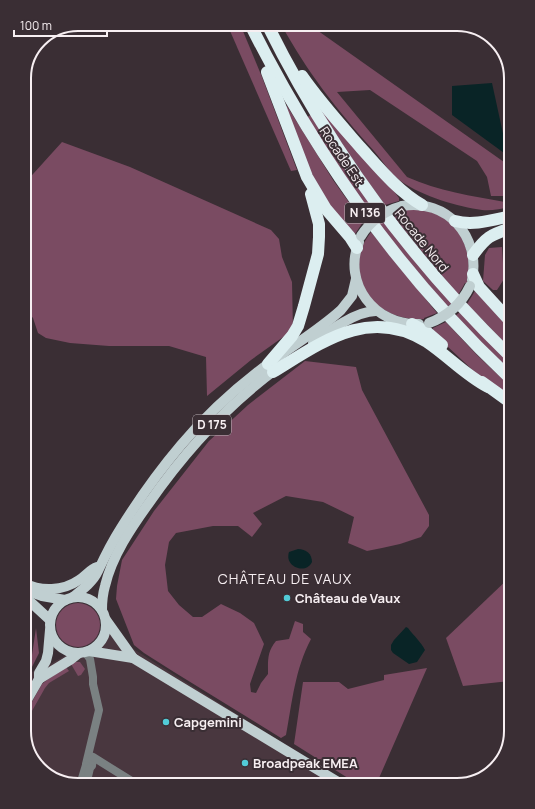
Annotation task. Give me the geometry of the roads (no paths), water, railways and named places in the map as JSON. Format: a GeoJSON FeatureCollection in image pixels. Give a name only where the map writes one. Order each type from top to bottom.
{"type":"FeatureCollection","features":[{"type":"Feature","properties":{"kind":"highway"},"geometry":{"type":"LineString","coordinates":[[249,31],[272,83],[307,177],[319,224],[318,254],[298,326],[270,368]]}},
{"type":"Feature","properties":{"kind":"highway","name":"Rocade Est"},"geometry":{"type":"LineString","coordinates":[[254,31],[303,122],[362,210],[429,294],[473,342],[504,372]]}},
{"type":"Feature","properties":{"kind":"highway","name":"Rocade Nord"},"geometry":{"type":"LineString","coordinates":[[271,31],[294,76],[323,125],[374,202],[440,284],[504,350]]}},
{"type":"Feature","properties":{"kind":"highway"},"geometry":{"type":"LineString","coordinates":[[277,31],[302,76],[324,105],[397,187],[422,205]]}},
{"type":"Feature","properties":{"kind":"highway"},"geometry":{"type":"LineString","coordinates":[[307,177],[326,209],[350,237],[356,248]]}},
{"type":"Feature","properties":{"kind":"highway"},"geometry":{"type":"LineString","coordinates":[[455,221],[478,223],[504,217]]}},
{"type":"Feature","properties":{"kind":"highway"},"geometry":{"type":"LineString","coordinates":[[473,255],[484,239],[504,230]]}},
{"type":"Feature","properties":{"kind":"highway"},"geometry":{"type":"LineString","coordinates":[[471,280],[504,314]]}},
{"type":"Feature","properties":{"kind":"highway"},"geometry":{"type":"LineString","coordinates":[[412,324],[435,338],[461,364],[488,387],[504,398]]}},
{"type":"Feature","properties":{"kind":"highway"},"geometry":{"type":"LineString","coordinates":[[270,368],[337,335],[363,328],[386,328],[405,332],[427,343],[474,380],[488,387]]}},
{"type":"Feature","properties":{"kind":"main road"},"geometry":{"type":"LineString","coordinates":[[422,205],[439,210],[455,221],[468,240],[473,255],[471,280],[463,299],[454,309],[442,317],[429,322],[412,324],[394,321],[376,311],[364,296],[356,279],[354,264],[356,248],[361,236],[378,216],[389,210],[402,206],[422,205]]}},
{"type":"Feature","properties":{"kind":"main road","name":"D 175"},"geometry":{"type":"LineString","coordinates":[[102,610],[104,589],[111,568],[126,538],[166,478],[185,454],[211,426],[270,368],[346,306],[352,296],[356,279]]}},
{"type":"Feature","properties":{"kind":"main road","name":"D 175"},"geometry":{"type":"LineString","coordinates":[[69,599],[90,582],[98,571],[99,566],[136,505],[159,471],[207,416],[235,389],[331,330],[357,316],[371,311],[376,311]]}},
{"type":"Feature","properties":{"kind":"main road"},"geometry":{"type":"LineString","coordinates":[[31,586],[40,589],[62,588],[79,580],[93,568],[99,566]]}},
{"type":"Feature","properties":{"kind":"main road"},"geometry":{"type":"LineString","coordinates":[[31,592],[42,596],[69,599],[86,598],[92,600],[102,610],[106,620],[133,658],[332,778]]}},
{"type":"Feature","properties":{"kind":"main road"},"geometry":{"type":"LineString","coordinates":[[39,679],[39,673],[46,662],[48,654],[50,625],[56,608],[69,599]]}},
{"type":"Feature","properties":{"kind":"main road"},"geometry":{"type":"LineString","coordinates":[[31,604],[50,625],[53,637],[61,647],[70,652],[84,652],[133,658]]}},
{"type":"Feature","properties":{"kind":"main road"},"geometry":{"type":"LineString","coordinates":[[31,693],[39,679],[84,652],[94,648],[102,638],[106,627],[106,620]]}},
{"type":"Feature","properties":{"kind":"street"},"geometry":{"type":"LineString","coordinates":[[84,652],[90,659],[93,684],[99,710],[89,749],[91,756],[87,778]]}},
{"type":"Feature","properties":{"kind":"street"},"geometry":{"type":"LineString","coordinates":[[91,756],[126,778]]}},
{"type":"Feature","properties":{"kind":"street"},"geometry":{"type":"LineString","coordinates":[[89,767],[101,766],[110,768]]}},
{"type":"Feature","properties":{"kind":"street"},"geometry":{"type":"LineString","coordinates":[[84,778],[89,767]]}},
{"type":"Feature","properties":{"kind":"water"},"geometry":{"type":"Polygon","coordinates":[[[492,83],[504,138],[504,153],[452,115],[452,86],[492,83]]]}},
{"type":"Feature","properties":{"kind":"water"},"geometry":{"type":"Polygon","coordinates":[[[298,549],[306,551],[310,554],[312,562],[305,568],[296,568],[292,565],[288,557],[289,552],[298,549]]]}},
{"type":"Feature","properties":{"kind":"water"},"geometry":{"type":"Polygon","coordinates":[[[406,627],[425,650],[417,662],[409,664],[391,650],[391,645],[394,640],[406,627]]]}},
{"type":"Feature","properties":{"kind":"place","name":"Château de Vaux"},"geometry":{"type":"Point","coordinates":[287,598]}},
{"type":"Feature","properties":{"kind":"place","name":"Capgemini"},"geometry":{"type":"Point","coordinates":[166,722]}},
{"type":"Feature","properties":{"kind":"place","name":"Broadpeak EMEA"},"geometry":{"type":"Point","coordinates":[245,763]}},
{"type":"Feature","properties":{"kind":"district","name":"CHÂTEAU DE VAUX"},"geometry":{"type":"Point","coordinates":[285,579]}}]}
